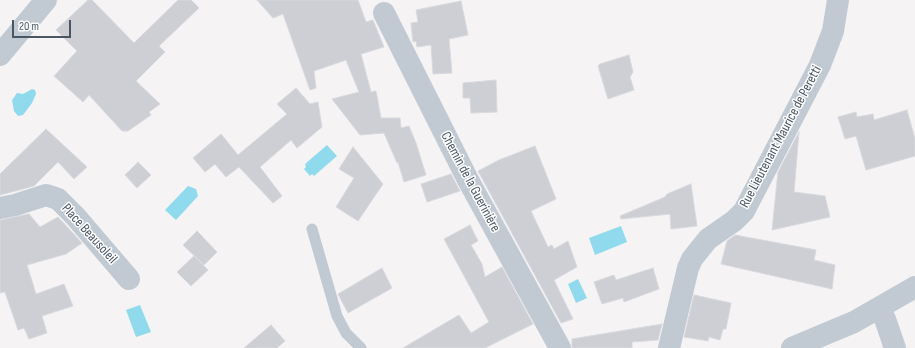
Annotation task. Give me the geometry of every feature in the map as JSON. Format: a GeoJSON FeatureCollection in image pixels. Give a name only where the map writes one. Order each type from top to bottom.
{"type":"FeatureCollection","features":[{"type":"Feature","properties":{"kind":"street","name":"Rue Lieutenant Maurice de Peretti"},"geometry":{"type":"LineString","coordinates":[[669,348],[688,268],[692,259],[708,239],[734,221],[748,203],[820,65],[833,31],[838,0]]}},
{"type":"Feature","properties":{"kind":"street"},"geometry":{"type":"LineString","coordinates":[[0,55],[39,3]]}},
{"type":"Feature","properties":{"kind":"street","name":"Chemin de la Guerinière"},"geometry":{"type":"LineString","coordinates":[[384,13],[468,180],[560,348]]}},
{"type":"Feature","properties":{"kind":"street","name":"Place Beausoleil"},"geometry":{"type":"LineString","coordinates":[[0,208],[15,206],[46,195],[58,199],[75,216],[129,279]]}},
{"type":"Feature","properties":{"kind":"street"},"geometry":{"type":"LineString","coordinates":[[792,348],[831,333],[878,309],[915,286]]}},
{"type":"Feature","properties":{"kind":"street"},"geometry":{"type":"LineString","coordinates":[[878,309],[885,319],[895,348]]}},
{"type":"Feature","properties":{"kind":"lane"},"geometry":{"type":"LineString","coordinates":[[312,229],[334,310],[346,333],[361,348]]}},
{"type":"Feature","properties":{"kind":"water"},"geometry":{"type":"Polygon","coordinates":[[[32,89],[35,90],[36,94],[32,103],[23,115],[18,116],[14,111],[12,100],[17,93],[23,94],[32,89]]]}},
{"type":"Feature","properties":{"kind":"water"},"geometry":{"type":"Polygon","coordinates":[[[327,145],[337,156],[314,176],[312,174],[310,176],[304,169],[306,167],[305,164],[327,145]]]}},
{"type":"Feature","properties":{"kind":"water"},"geometry":{"type":"Polygon","coordinates":[[[188,186],[196,189],[198,196],[176,220],[165,210],[188,186]]]}},
{"type":"Feature","properties":{"kind":"water"},"geometry":{"type":"Polygon","coordinates":[[[621,226],[627,242],[595,255],[589,238],[621,226]]]}},
{"type":"Feature","properties":{"kind":"water"},"geometry":{"type":"Polygon","coordinates":[[[578,279],[587,298],[576,303],[568,284],[578,279]]]}},
{"type":"Feature","properties":{"kind":"water"},"geometry":{"type":"Polygon","coordinates":[[[140,305],[151,332],[136,337],[126,310],[140,305]]]}},
{"type":"Feature","properties":{"kind":"building"},"geometry":{"type":"Polygon","coordinates":[[[88,0],[92,0],[134,43],[178,0],[191,0],[199,8],[159,46],[165,52],[136,81],[160,104],[149,112],[151,115],[128,131],[122,131],[89,95],[83,102],[54,76],[77,51],[56,30],[88,0]]]}},
{"type":"Feature","properties":{"kind":"building"},"geometry":{"type":"Polygon","coordinates":[[[257,0],[358,0],[366,22],[373,20],[384,47],[361,54],[371,92],[376,91],[381,118],[400,118],[401,128],[409,126],[426,175],[404,182],[398,162],[397,163],[384,133],[360,135],[332,99],[359,92],[346,60],[314,71],[316,88],[310,90],[283,14],[273,18],[257,0]]]}},
{"type":"Feature","properties":{"kind":"building"},"geometry":{"type":"Polygon","coordinates":[[[461,1],[468,35],[449,39],[452,73],[433,74],[431,45],[417,47],[416,41],[413,42],[411,23],[418,22],[416,10],[461,1]]]}},
{"type":"Feature","properties":{"kind":"building"},"geometry":{"type":"Polygon","coordinates":[[[629,55],[633,72],[630,77],[634,90],[608,99],[598,66],[600,64],[629,55]]]}},
{"type":"Feature","properties":{"kind":"building"},"geometry":{"type":"Polygon","coordinates":[[[496,80],[497,112],[471,113],[470,98],[463,98],[463,83],[496,80]]]}},
{"type":"Feature","properties":{"kind":"building"},"geometry":{"type":"Polygon","coordinates":[[[296,88],[310,104],[318,102],[322,127],[297,148],[291,140],[260,167],[282,196],[273,203],[239,167],[226,177],[215,164],[205,172],[193,158],[221,134],[238,155],[287,114],[277,104],[296,88]]]}},
{"type":"Feature","properties":{"kind":"building"},"geometry":{"type":"Polygon","coordinates":[[[907,110],[915,139],[915,156],[866,170],[856,136],[845,139],[838,117],[856,112],[857,117],[873,114],[874,120],[907,110]]]}},
{"type":"Feature","properties":{"kind":"building"},"geometry":{"type":"Polygon","coordinates":[[[46,129],[87,167],[74,179],[58,162],[34,186],[0,195],[0,174],[46,129]]]}},
{"type":"Feature","properties":{"kind":"building"},"geometry":{"type":"Polygon","coordinates":[[[799,132],[794,192],[825,196],[830,217],[772,230],[778,172],[799,132]]]}},
{"type":"Feature","properties":{"kind":"building"},"geometry":{"type":"Polygon","coordinates":[[[535,146],[556,199],[531,211],[548,247],[552,245],[554,249],[568,241],[577,267],[554,280],[573,319],[561,323],[478,171],[499,160],[535,146]]]}},
{"type":"Feature","properties":{"kind":"building"},"geometry":{"type":"Polygon","coordinates":[[[353,147],[383,184],[358,221],[336,207],[354,178],[339,169],[353,147]]]}},
{"type":"Feature","properties":{"kind":"building"},"geometry":{"type":"Polygon","coordinates":[[[138,162],[151,175],[137,188],[125,175],[138,162]]]}},
{"type":"Feature","properties":{"kind":"building"},"geometry":{"type":"Polygon","coordinates":[[[451,174],[460,191],[427,202],[421,184],[451,174]]]}},
{"type":"Feature","properties":{"kind":"building"},"geometry":{"type":"Polygon","coordinates":[[[691,184],[697,226],[671,229],[670,214],[621,219],[620,216],[691,184]]]}},
{"type":"Feature","properties":{"kind":"building"},"geometry":{"type":"Polygon","coordinates":[[[29,214],[40,227],[58,217],[82,243],[66,254],[27,265],[36,294],[64,284],[73,306],[42,316],[47,333],[29,339],[24,328],[18,330],[5,292],[0,293],[0,220],[29,214]]]}},
{"type":"Feature","properties":{"kind":"building"},"geometry":{"type":"Polygon","coordinates":[[[470,225],[478,241],[471,245],[482,264],[485,277],[502,267],[533,324],[485,348],[403,348],[459,315],[471,333],[489,322],[444,239],[470,225]]]}},
{"type":"Feature","properties":{"kind":"building"},"geometry":{"type":"Polygon","coordinates":[[[197,231],[217,252],[204,265],[183,245],[197,231]]]}},
{"type":"Feature","properties":{"kind":"building"},"geometry":{"type":"Polygon","coordinates":[[[735,235],[816,250],[814,260],[835,265],[832,289],[721,264],[727,241],[735,235]]]}},
{"type":"Feature","properties":{"kind":"building"},"geometry":{"type":"Polygon","coordinates":[[[194,256],[208,270],[191,286],[177,272],[194,256]]]}},
{"type":"Feature","properties":{"kind":"building"},"geometry":{"type":"Polygon","coordinates":[[[382,268],[392,288],[348,313],[338,294],[382,268]]]}},
{"type":"Feature","properties":{"kind":"building"},"geometry":{"type":"Polygon","coordinates":[[[653,268],[659,289],[624,302],[623,298],[602,304],[594,282],[614,275],[616,280],[653,268]]]}},
{"type":"Feature","properties":{"kind":"building"},"geometry":{"type":"Polygon","coordinates":[[[694,295],[731,303],[726,329],[723,329],[720,340],[709,337],[708,341],[684,337],[694,295]]]}},
{"type":"Feature","properties":{"kind":"building"},"geometry":{"type":"Polygon","coordinates":[[[662,324],[658,340],[632,342],[632,348],[572,348],[572,339],[662,324]]]}},
{"type":"Feature","properties":{"kind":"building"},"geometry":{"type":"Polygon","coordinates":[[[271,325],[285,341],[277,348],[244,348],[271,325]]]}}]}
